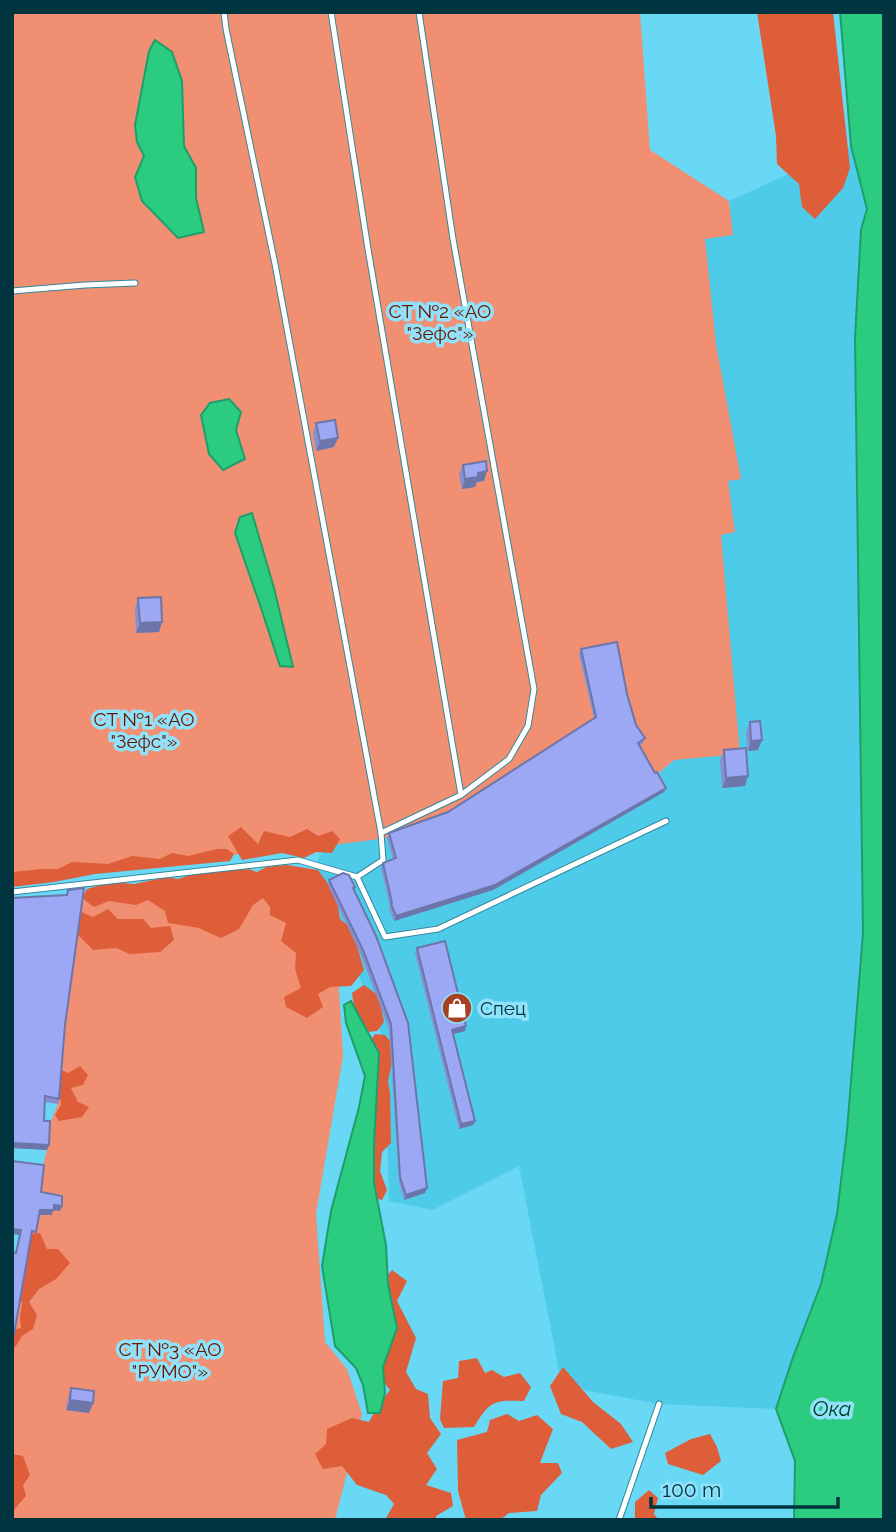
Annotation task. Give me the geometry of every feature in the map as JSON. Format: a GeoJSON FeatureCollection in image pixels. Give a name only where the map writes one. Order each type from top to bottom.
{"type":"FeatureCollection","features":[{"type":"Feature","properties":{"kind":"lane"},"geometry":{"type":"LineString","coordinates":[[12,892],[298,860],[357,877],[383,860],[381,833],[275,264],[224,12]]}},
{"type":"Feature","properties":{"kind":"lane"},"geometry":{"type":"LineString","coordinates":[[331,12],[377,304],[461,795]]}},
{"type":"Feature","properties":{"kind":"lane"},"geometry":{"type":"LineString","coordinates":[[381,833],[461,795],[509,759],[528,726],[534,689],[453,239],[419,12]]}},
{"type":"Feature","properties":{"kind":"lane"},"geometry":{"type":"LineString","coordinates":[[12,291],[135,283]]}},
{"type":"Feature","properties":{"kind":"lane"},"geometry":{"type":"LineString","coordinates":[[357,877],[384,937],[438,929],[666,821]]}},
{"type":"Feature","properties":{"kind":"lane"},"geometry":{"type":"LineString","coordinates":[[619,1520],[659,1404]]}},
{"type":"Feature","properties":{"kind":"shaded area"},"geometry":{"type":"Polygon","coordinates":[[[757,12],[833,12],[850,168],[843,188],[815,219],[802,207],[799,184],[777,164],[776,136],[757,12]]]}},
{"type":"Feature","properties":{"kind":"shaded area"},"geometry":{"type":"Polygon","coordinates":[[[851,146],[867,209],[861,230],[855,338],[863,933],[847,1131],[837,1214],[821,1284],[776,1409],[659,1404],[562,1386],[519,1166],[433,1210],[389,1201],[384,1042],[334,909],[312,872],[325,846],[579,654],[643,743],[637,747],[656,776],[674,760],[740,754],[721,535],[728,481],[740,479],[716,344],[705,239],[732,235],[729,201],[851,146]]]}},
{"type":"Feature","properties":{"kind":"shaded area"},"geometry":{"type":"Polygon","coordinates":[[[241,827],[258,844],[264,831],[290,837],[307,829],[318,836],[332,831],[340,839],[332,853],[316,852],[304,858],[282,853],[242,860],[228,836],[241,827]]]}},
{"type":"Feature","properties":{"kind":"shaded area"},"geometry":{"type":"Polygon","coordinates":[[[227,849],[234,854],[230,861],[95,874],[12,887],[12,872],[58,869],[72,862],[108,864],[132,856],[160,859],[172,853],[188,856],[227,849]]]}},
{"type":"Feature","properties":{"kind":"shaded area"},"geometry":{"type":"Polygon","coordinates":[[[287,865],[318,870],[336,895],[340,919],[352,929],[364,970],[351,986],[330,987],[318,994],[323,1007],[307,1018],[286,1007],[284,997],[301,988],[295,969],[296,953],[281,941],[286,923],[270,915],[270,907],[263,898],[253,905],[239,929],[221,938],[199,928],[168,923],[165,911],[148,900],[136,905],[109,901],[94,907],[82,898],[87,889],[111,882],[134,884],[167,877],[178,879],[196,873],[249,869],[257,872],[266,867],[287,865]]]}},
{"type":"Feature","properties":{"kind":"shaded area"},"geometry":{"type":"Polygon","coordinates":[[[75,909],[93,917],[108,909],[118,919],[143,919],[151,928],[170,926],[174,940],[160,952],[130,954],[116,948],[93,950],[73,930],[75,909]]]}},
{"type":"Feature","properties":{"kind":"shaded area"},"geometry":{"type":"Polygon","coordinates":[[[364,985],[379,996],[384,1022],[377,1031],[367,1032],[355,1014],[352,993],[364,985]]]}},
{"type":"Feature","properties":{"kind":"shaded area"},"geometry":{"type":"Polygon","coordinates":[[[375,1034],[385,1035],[395,1047],[388,1081],[391,1143],[382,1152],[380,1171],[387,1190],[382,1200],[372,1197],[367,1046],[375,1034]]]}},
{"type":"Feature","properties":{"kind":"shaded area"},"geometry":{"type":"Polygon","coordinates":[[[80,1066],[88,1075],[83,1085],[71,1088],[78,1102],[89,1107],[82,1117],[59,1121],[55,1115],[61,1105],[57,1068],[68,1073],[80,1066]]]}},
{"type":"Feature","properties":{"kind":"shaded area"},"geometry":{"type":"Polygon","coordinates":[[[40,1233],[47,1249],[58,1249],[70,1263],[56,1279],[39,1289],[29,1302],[37,1315],[33,1329],[22,1336],[12,1349],[12,1330],[21,1328],[22,1303],[15,1281],[28,1234],[40,1233]]]}},
{"type":"Feature","properties":{"kind":"shaded area"},"geometry":{"type":"Polygon","coordinates":[[[392,1270],[407,1281],[397,1301],[416,1338],[406,1372],[416,1389],[428,1394],[430,1418],[441,1434],[427,1453],[437,1469],[426,1485],[451,1493],[453,1506],[436,1516],[436,1520],[385,1520],[394,1504],[386,1495],[357,1485],[342,1466],[323,1469],[315,1454],[326,1444],[327,1429],[352,1418],[369,1422],[390,1390],[378,1375],[382,1282],[392,1270]]]}},
{"type":"Feature","properties":{"kind":"shaded area"},"geometry":{"type":"Polygon","coordinates":[[[477,1358],[485,1373],[492,1370],[504,1377],[520,1373],[531,1387],[524,1401],[493,1404],[474,1427],[444,1428],[440,1419],[443,1381],[458,1378],[459,1361],[477,1358]]]}},
{"type":"Feature","properties":{"kind":"shaded area"},"geometry":{"type":"Polygon","coordinates":[[[563,1367],[593,1402],[621,1424],[633,1442],[611,1449],[582,1422],[561,1414],[550,1386],[563,1367]]]}},
{"type":"Feature","properties":{"kind":"shaded area"},"geometry":{"type":"Polygon","coordinates":[[[507,1414],[519,1421],[537,1415],[553,1429],[540,1463],[558,1463],[562,1473],[541,1495],[537,1511],[509,1513],[500,1520],[466,1520],[458,1491],[457,1440],[487,1432],[490,1420],[507,1414]]]}},
{"type":"Feature","properties":{"kind":"shaded area"},"geometry":{"type":"Polygon","coordinates":[[[710,1434],[721,1461],[703,1475],[668,1464],[665,1453],[691,1439],[710,1434]]]}},
{"type":"Feature","properties":{"kind":"shaded area"},"geometry":{"type":"Polygon","coordinates":[[[12,1454],[23,1456],[30,1475],[23,1485],[26,1496],[12,1512],[12,1454]]]}},
{"type":"Feature","properties":{"kind":"shaded area"},"geometry":{"type":"Polygon","coordinates":[[[649,1490],[658,1498],[654,1514],[659,1520],[635,1520],[635,1502],[649,1490]]]}},
{"type":"Feature","properties":{"kind":"green space","name":"СТ №2 «АО \"Зефс\"»"},"geometry":{"type":"Polygon","coordinates":[[[12,12],[640,12],[650,150],[729,201],[733,235],[705,239],[716,344],[741,479],[728,481],[735,532],[721,535],[740,754],[674,760],[655,776],[579,654],[595,722],[446,817],[387,838],[12,876],[12,12]]]}},
{"type":"Feature","properties":{"kind":"green space","name":"СТ №3 «АО \"РУМО\"»"},"geometry":{"type":"Polygon","coordinates":[[[187,881],[334,909],[343,1056],[316,1214],[325,1342],[347,1369],[362,1414],[335,1520],[12,1520],[12,1341],[39,1197],[49,1126],[58,1104],[63,1030],[82,893],[187,881]]]}},
{"type":"Feature","properties":{"kind":"water","name":"Ока"},"geometry":{"type":"Polygon","coordinates":[[[840,12],[884,12],[884,1520],[794,1520],[795,1461],[776,1409],[821,1284],[837,1214],[847,1131],[863,933],[855,338],[861,230],[867,209],[851,146],[840,12]]]}},
{"type":"Feature","properties":{"kind":"water"},"geometry":{"type":"Polygon","coordinates":[[[155,40],[172,52],[182,81],[184,146],[196,168],[196,198],[204,232],[178,238],[142,201],[135,177],[144,156],[137,142],[135,125],[149,51],[155,40]]]}},
{"type":"Feature","properties":{"kind":"water"},"geometry":{"type":"Polygon","coordinates":[[[229,399],[241,412],[236,430],[245,459],[223,470],[209,454],[201,415],[210,403],[229,399]]]}},
{"type":"Feature","properties":{"kind":"water"},"geometry":{"type":"Polygon","coordinates":[[[252,513],[293,667],[280,666],[235,533],[240,517],[252,513]]]}},
{"type":"Feature","properties":{"kind":"water"},"geometry":{"type":"Polygon","coordinates":[[[351,1001],[379,1053],[374,1183],[386,1245],[388,1284],[397,1328],[383,1367],[385,1393],[380,1413],[368,1413],[363,1385],[356,1368],[335,1346],[322,1266],[331,1211],[365,1076],[346,1023],[344,1005],[351,1001]]]}},
{"type":"Feature","properties":{"kind":"building"},"geometry":{"type":"Polygon","coordinates":[[[335,420],[338,438],[320,441],[316,423],[335,420]]]}},
{"type":"Feature","properties":{"kind":"building"},"geometry":{"type":"Polygon","coordinates":[[[486,461],[487,471],[478,473],[478,477],[465,479],[463,465],[486,461]]]}},
{"type":"Feature","properties":{"kind":"building"},"geometry":{"type":"Polygon","coordinates":[[[161,597],[162,622],[140,623],[138,598],[161,597]]]}},
{"type":"Feature","properties":{"kind":"building"},"geometry":{"type":"Polygon","coordinates":[[[617,642],[636,725],[645,738],[638,743],[666,788],[495,885],[396,916],[383,863],[396,858],[389,833],[448,812],[596,717],[581,649],[617,642]]]}},
{"type":"Feature","properties":{"kind":"building"},"geometry":{"type":"Polygon","coordinates":[[[760,721],[762,740],[751,741],[750,722],[760,721]]]}},
{"type":"Feature","properties":{"kind":"building"},"geometry":{"type":"Polygon","coordinates":[[[746,748],[748,776],[726,778],[724,750],[746,748]]]}},
{"type":"Feature","properties":{"kind":"building"},"geometry":{"type":"Polygon","coordinates":[[[343,873],[349,875],[355,887],[353,888],[376,936],[408,1023],[427,1188],[406,1195],[400,1177],[391,1024],[363,950],[329,880],[343,873]]]}},
{"type":"Feature","properties":{"kind":"building"},"geometry":{"type":"Polygon","coordinates":[[[84,888],[65,1025],[59,1099],[45,1096],[44,1121],[50,1121],[49,1145],[12,1143],[12,898],[67,895],[68,890],[84,888]]]}},
{"type":"Feature","properties":{"kind":"building"},"geometry":{"type":"Polygon","coordinates":[[[445,941],[466,1026],[452,1030],[475,1121],[461,1124],[417,948],[445,941]]]}},
{"type":"Feature","properties":{"kind":"building"},"geometry":{"type":"Polygon","coordinates":[[[12,1161],[44,1165],[41,1192],[62,1196],[62,1206],[54,1205],[54,1210],[40,1210],[36,1232],[32,1231],[12,1346],[12,1252],[16,1253],[21,1230],[12,1229],[12,1161]]]}},
{"type":"Feature","properties":{"kind":"building"},"geometry":{"type":"Polygon","coordinates":[[[71,1388],[94,1391],[93,1403],[70,1400],[71,1388]]]}},
{"type":"Feature","properties":{"kind":"place","name":"Спец"},"geometry":{"type":"Point","coordinates":[457,1008]}},
{"type":"Feature","properties":{"kind":"park label","name":"СТ №1 «АО \"Зефс\"»"},"geometry":{"type":"Point","coordinates":[144,730]}}]}
